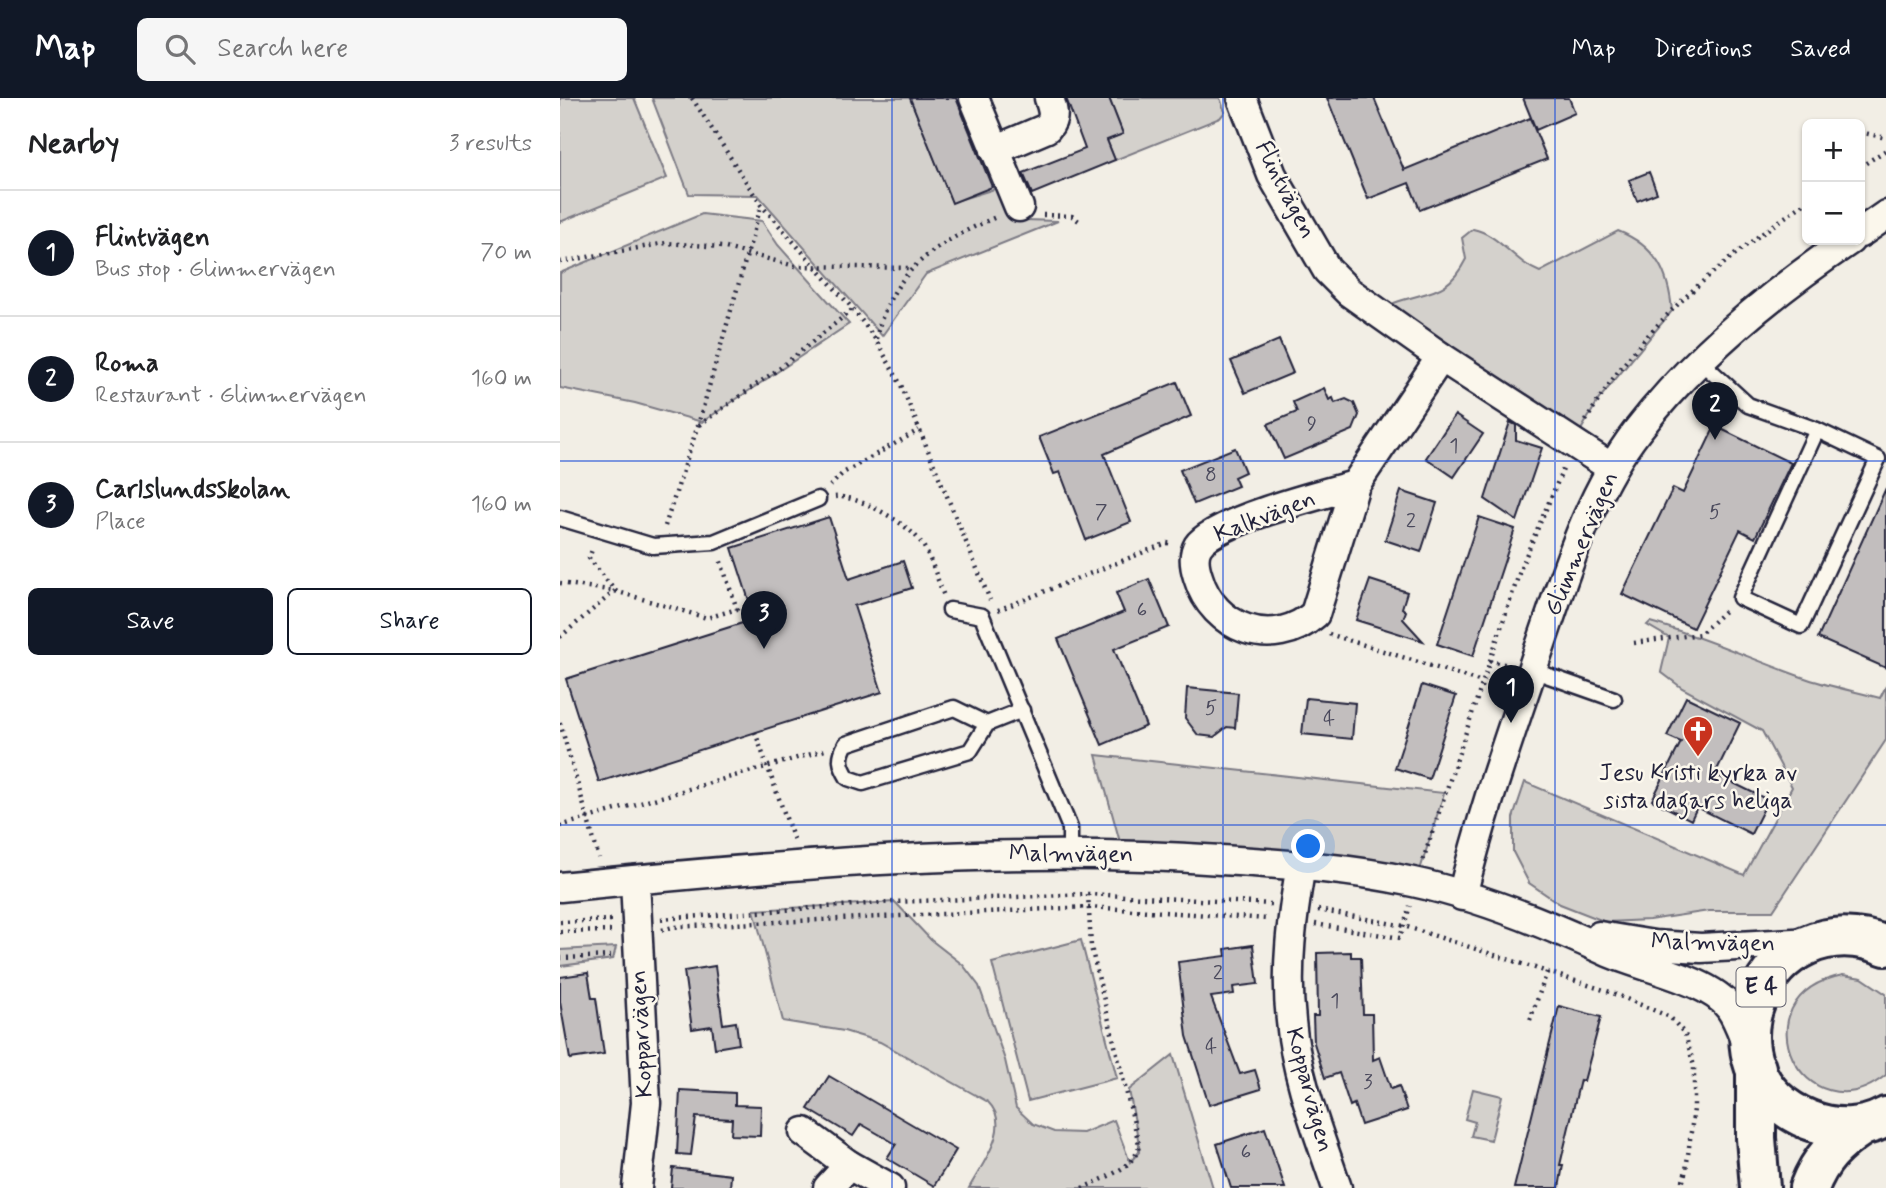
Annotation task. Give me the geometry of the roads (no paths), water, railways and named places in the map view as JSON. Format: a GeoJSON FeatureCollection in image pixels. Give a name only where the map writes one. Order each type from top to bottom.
{"type":"FeatureCollection","features":[{"type":"Feature","properties":{"kind":"highway","name":"E 4"},"geometry":{"type":"LineString","coordinates":[[1760,1188],[1749,1034],[1756,995],[1779,963],[1876,923],[1886,913]]}},
{"type":"Feature","properties":{"kind":"highway"},"geometry":{"type":"LineString","coordinates":[[1830,940],[1886,946]]}},
{"type":"Feature","properties":{"kind":"highway"},"geometry":{"type":"LineString","coordinates":[[1753,1061],[1766,1087],[1799,1116],[1819,1124],[1841,1128],[1878,1121]]}},
{"type":"Feature","properties":{"kind":"highway"},"geometry":{"type":"LineString","coordinates":[[1809,1188],[1823,1158],[1839,1141],[1878,1121]]}},
{"type":"Feature","properties":{"kind":"street"},"geometry":{"type":"LineString","coordinates":[[974,98],[1019,207]]}},
{"type":"Feature","properties":{"kind":"street"},"geometry":{"type":"LineString","coordinates":[[995,150],[1047,128],[1053,122],[1054,113],[1049,98]]}},
{"type":"Feature","properties":{"kind":"street","name":"Flintvägen"},"geometry":{"type":"LineString","coordinates":[[1242,98],[1272,175],[1327,270],[1349,292],[1441,357],[1612,468]]}},
{"type":"Feature","properties":{"kind":"street"},"geometry":{"type":"LineString","coordinates":[[1865,230],[1886,215]]}},
{"type":"Feature","properties":{"kind":"street","name":"Glimmervägen"},"geometry":{"type":"LineString","coordinates":[[1462,895],[1479,823],[1566,572],[1612,468],[1637,431],[1701,362],[1769,296],[1843,245]]}},
{"type":"Feature","properties":{"kind":"street","name":"Kalkvägen"},"geometry":{"type":"LineString","coordinates":[[1355,485],[1228,526],[1198,546],[1194,558],[1201,589],[1208,604],[1233,625],[1261,631],[1275,632],[1304,624],[1315,614],[1322,599],[1355,485],[1441,357]]}},
{"type":"Feature","properties":{"kind":"street","name":"Malmvägen"},"geometry":{"type":"LineString","coordinates":[[560,887],[977,854],[1123,853],[1301,865],[1373,874],[1462,895],[1573,934],[1607,952],[1715,993],[1730,1008],[1753,1061]]}},
{"type":"Feature","properties":{"kind":"street","name":"Kopparvägen"},"geometry":{"type":"LineString","coordinates":[[1301,865],[1293,913],[1291,1024],[1298,1065],[1336,1188]]}},
{"type":"Feature","properties":{"kind":"street","name":"Kopparvägen"},"geometry":{"type":"LineString","coordinates":[[635,880],[646,1103],[637,1188]]}},
{"type":"Feature","properties":{"kind":"street","name":"Malmvägen"},"geometry":{"type":"LineString","coordinates":[[1573,934],[1654,945],[1701,948],[1830,940]]}},
{"type":"Feature","properties":{"kind":"street"},"geometry":{"type":"LineString","coordinates":[[804,1132],[849,1165],[890,1188]]}},
{"type":"Feature","properties":{"kind":"street"},"geometry":{"type":"LineString","coordinates":[[828,1188],[849,1165]]}},
{"type":"Feature","properties":{"kind":"lane"},"geometry":{"type":"LineString","coordinates":[[1701,362],[1748,405],[1817,430],[1878,459],[1801,626],[1740,598],[1817,430]]}},
{"type":"Feature","properties":{"kind":"lane"},"geometry":{"type":"LineString","coordinates":[[560,518],[659,545],[714,542],[818,499]]}},
{"type":"Feature","properties":{"kind":"lane"},"geometry":{"type":"LineString","coordinates":[[950,610],[982,617],[1070,828],[1070,855]]}},
{"type":"Feature","properties":{"kind":"lane"},"geometry":{"type":"LineString","coordinates":[[1532,670],[1614,699]]}},
{"type":"Feature","properties":{"kind":"lane"},"geometry":{"type":"LineString","coordinates":[[987,724],[954,708],[846,744],[840,754],[841,767],[849,778],[863,783],[970,751],[987,724],[1022,710]]}},
{"type":"Feature","properties":{"kind":"place","name":"Roma"},"geometry":{"type":"Point","coordinates":[1715,440]}},
{"type":"Feature","properties":{"kind":"place","name":"Carlslundsskolan"},"geometry":{"type":"Point","coordinates":[764,649]}},
{"type":"Feature","properties":{"kind":"place","name":"Flintvägen"},"geometry":{"type":"Point","coordinates":[1511,723]}},
{"type":"Feature","properties":{"kind":"place","name":"Jesu Kristi kyrka av sista dagars heliga"},"geometry":{"type":"Point","coordinates":[1698,758]}}]}
